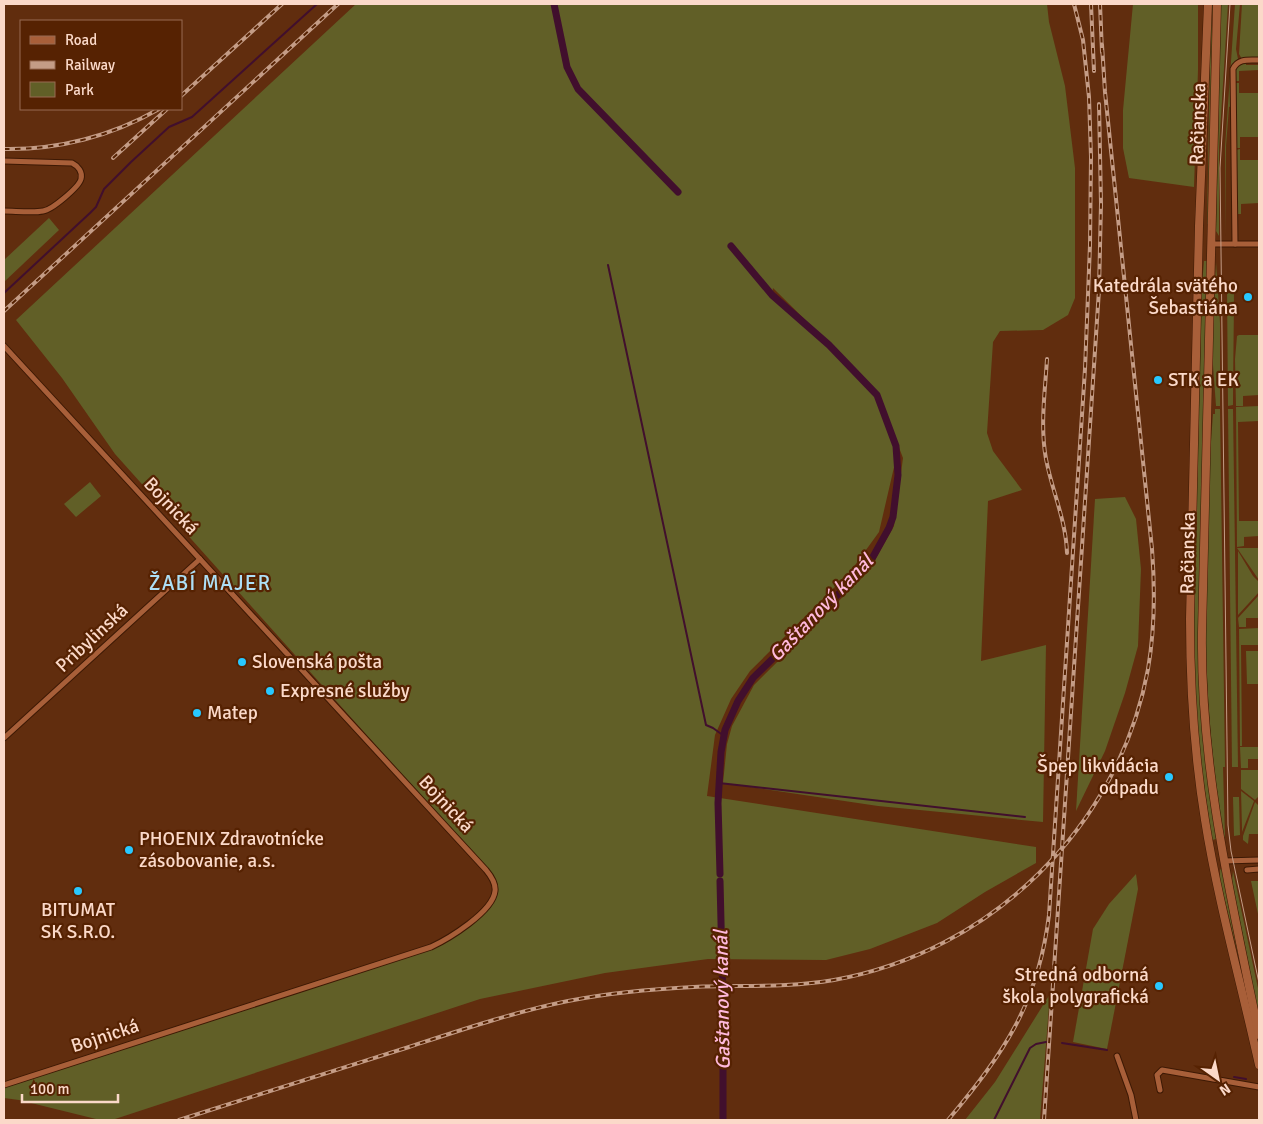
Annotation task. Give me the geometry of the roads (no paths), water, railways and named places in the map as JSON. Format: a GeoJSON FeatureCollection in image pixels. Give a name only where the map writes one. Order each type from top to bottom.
{"type":"FeatureCollection","features":[{"type":"Feature","properties":{"kind":"main road","name":"Račianska"},"geometry":{"type":"LineString","coordinates":[[1208,4],[1199,226],[1190,665],[1198,773],[1212,862],[1259,1065]]}},
{"type":"Feature","properties":{"kind":"main road","name":"Račianska"},"geometry":{"type":"LineString","coordinates":[[1217,4],[1202,649],[1208,762],[1224,861],[1259,1035]]}},
{"type":"Feature","properties":{"kind":"main road"},"geometry":{"type":"LineString","coordinates":[[1199,226],[1211,244],[1199,259]]}},
{"type":"Feature","properties":{"kind":"main road"},"geometry":{"type":"LineString","coordinates":[[1212,862],[1224,861]]}},
{"type":"Feature","properties":{"kind":"street","name":"Račianska"},"geometry":{"type":"LineString","coordinates":[[1235,244],[1233,71],[1236,64],[1241,61],[1259,60]]}},
{"type":"Feature","properties":{"kind":"street"},"geometry":{"type":"LineString","coordinates":[[4,161],[66,162],[77,166],[81,178],[78,184],[55,205],[43,211],[4,211]]}},
{"type":"Feature","properties":{"kind":"street"},"geometry":{"type":"LineString","coordinates":[[1211,244],[1259,244]]}},
{"type":"Feature","properties":{"kind":"street","name":"Bojnická"},"geometry":{"type":"LineString","coordinates":[[4,1085],[431,947],[458,933],[475,919],[491,901],[495,893],[494,883],[486,870],[5,347]]}},
{"type":"Feature","properties":{"kind":"street","name":"Pribylinská"},"geometry":{"type":"LineString","coordinates":[[4,738],[200,559]]}},
{"type":"Feature","properties":{"kind":"street"},"geometry":{"type":"LineString","coordinates":[[1224,861],[1259,860]]}},
{"type":"Feature","properties":{"kind":"street"},"geometry":{"type":"LineString","coordinates":[[1247,870],[1259,869]]}},
{"type":"Feature","properties":{"kind":"street"},"geometry":{"type":"LineString","coordinates":[[1117,1056],[1131,1095],[1136,1120]]}},
{"type":"Feature","properties":{"kind":"street"},"geometry":{"type":"LineString","coordinates":[[1160,1090],[1157,1075],[1162,1070],[1259,1087]]}},
{"type":"Feature","properties":{"kind":"waterway"},"geometry":{"type":"LineString","coordinates":[[4,293],[96,207],[104,189],[131,162],[169,127],[192,117],[317,4]]}},
{"type":"Feature","properties":{"kind":"waterway","name":"Gaštanový kanál"},"geometry":{"type":"LineString","coordinates":[[554,4],[567,67],[578,89],[678,192]]}},
{"type":"Feature","properties":{"kind":"waterway","name":"Gaštanový kanál"},"geometry":{"type":"LineString","coordinates":[[720,874],[718,803],[721,752],[725,730],[738,701],[753,678],[869,564],[893,517],[898,475],[896,446],[877,395],[829,345],[772,295],[731,246]]}},
{"type":"Feature","properties":{"kind":"waterway"},"geometry":{"type":"LineString","coordinates":[[608,265],[706,725],[724,736]]}},
{"type":"Feature","properties":{"kind":"waterway"},"geometry":{"type":"LineString","coordinates":[[719,783],[1025,817]]}},
{"type":"Feature","properties":{"kind":"waterway","name":"Gaštanový kanál"},"geometry":{"type":"LineString","coordinates":[[720,881],[723,1120]]}},
{"type":"Feature","properties":{"kind":"waterway"},"geometry":{"type":"LineString","coordinates":[[994,1120],[1030,1048],[1036,1044],[1046,1042]]}},
{"type":"Feature","properties":{"kind":"waterway"},"geometry":{"type":"LineString","coordinates":[[1062,1043],[1107,1050]]}},
{"type":"Feature","properties":{"kind":"waterway"},"geometry":{"type":"LineString","coordinates":[[1234,1077],[1246,1079]]}},
{"type":"Feature","properties":{"kind":"tram line"},"geometry":{"type":"LineString","coordinates":[[1230,4],[1220,168],[1228,825],[1231,851],[1259,983]]}},
{"type":"Feature","properties":{"kind":"railway"},"geometry":{"type":"LineString","coordinates":[[182,95],[282,4]]}},
{"type":"Feature","properties":{"kind":"railway"},"geometry":{"type":"LineString","coordinates":[[4,311],[338,4]]}},
{"type":"Feature","properties":{"kind":"railway"},"geometry":{"type":"LineString","coordinates":[[948,1120],[986,1072],[1015,1026],[1027,1001],[1036,975],[1044,947],[1049,915],[1085,369],[1090,245],[1091,157],[1089,97],[1083,40],[1074,4]]}},
{"type":"Feature","properties":{"kind":"railway"},"geometry":{"type":"LineString","coordinates":[[1091,4],[1094,71]]}},
{"type":"Feature","properties":{"kind":"railway"},"geometry":{"type":"LineString","coordinates":[[1100,4],[1102,52]]}},
{"type":"Feature","properties":{"kind":"railway"},"geometry":{"type":"LineString","coordinates":[[179,1120],[488,1022],[568,1001],[662,989],[816,983],[891,965],[945,942],[995,911],[1039,873],[1077,829],[1109,780],[1133,727],[1148,669],[1154,609],[1152,549],[1105,92],[1102,45]]}},
{"type":"Feature","properties":{"kind":"railway"},"geometry":{"type":"LineString","coordinates":[[1044,1120],[1099,290],[1101,204],[1099,104]]}},
{"type":"Feature","properties":{"kind":"railway"},"geometry":{"type":"LineString","coordinates":[[4,149],[44,147],[84,140],[123,127],[157,110]]}},
{"type":"Feature","properties":{"kind":"railway"},"geometry":{"type":"LineString","coordinates":[[113,158],[166,110]]}},
{"type":"Feature","properties":{"kind":"railway"},"geometry":{"type":"LineString","coordinates":[[1047,359],[1044,447],[1064,529],[1067,553]]}},
{"type":"Feature","properties":{"kind":"place","name":"Katedrála svätého Šebastiána"},"geometry":{"type":"Point","coordinates":[1248,297]}},
{"type":"Feature","properties":{"kind":"place","name":"STK a EK"},"geometry":{"type":"Point","coordinates":[1158,380]}},
{"type":"Feature","properties":{"kind":"place","name":"Slovenská pošta"},"geometry":{"type":"Point","coordinates":[242,662]}},
{"type":"Feature","properties":{"kind":"place","name":"Expresné služby"},"geometry":{"type":"Point","coordinates":[270,691]}},
{"type":"Feature","properties":{"kind":"place","name":"Matep"},"geometry":{"type":"Point","coordinates":[197,713]}},
{"type":"Feature","properties":{"kind":"place","name":"Špep likvidácia odpadu"},"geometry":{"type":"Point","coordinates":[1169,777]}},
{"type":"Feature","properties":{"kind":"place","name":"PHOENIX Zdravotnícke zásobovanie, a.s."},"geometry":{"type":"Point","coordinates":[129,850]}},
{"type":"Feature","properties":{"kind":"place","name":"BITUMAT SK S.R.O."},"geometry":{"type":"Point","coordinates":[78,891]}},
{"type":"Feature","properties":{"kind":"place","name":"Stredná odborná škola polygrafická"},"geometry":{"type":"Point","coordinates":[1159,986]}},
{"type":"Feature","properties":{"kind":"district","name":"ŽABÍ MAJER"},"geometry":{"type":"Point","coordinates":[210,583]}}]}
